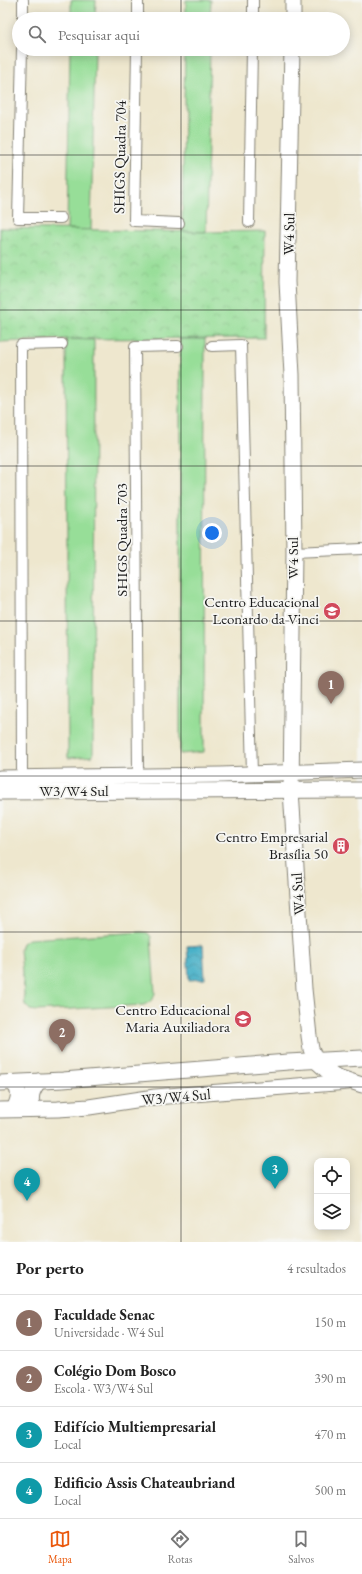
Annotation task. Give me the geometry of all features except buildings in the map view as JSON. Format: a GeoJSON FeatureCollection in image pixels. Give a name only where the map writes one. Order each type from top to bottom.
{"type":"FeatureCollection","features":[{"type":"Feature","properties":{"kind":"main road"},"geometry":{"type":"LineString","coordinates":[[293,0],[293,12]]}},
{"type":"Feature","properties":{"kind":"main road","name":"W4 Sul"},"geometry":{"type":"LineString","coordinates":[[292,56],[287,282],[292,375],[294,552],[291,791],[308,1036],[316,1061]]}},
{"type":"Feature","properties":{"kind":"main road","name":"W3/W4 Sul"},"geometry":{"type":"LineString","coordinates":[[0,792],[81,784],[138,776],[362,770]]}},
{"type":"Feature","properties":{"kind":"main road","name":"W3/W4 Sul"},"geometry":{"type":"LineString","coordinates":[[0,778],[22,778],[81,784],[291,791],[362,790]]}},
{"type":"Feature","properties":{"kind":"main road","name":"W3/W4 Sul"},"geometry":{"type":"LineString","coordinates":[[7,1083],[39,1082],[288,1062],[362,1058]]}},
{"type":"Feature","properties":{"kind":"main road"},"geometry":{"type":"LineString","coordinates":[[316,1061],[335,1076],[359,1083]]}},
{"type":"Feature","properties":{"kind":"main road"},"geometry":{"type":"LineString","coordinates":[[288,1062],[293,1073],[292,1086]]}},
{"type":"Feature","properties":{"kind":"main road"},"geometry":{"type":"LineString","coordinates":[[152,1073],[155,1097]]}},
{"type":"Feature","properties":{"kind":"main road"},"geometry":{"type":"LineString","coordinates":[[134,1074],[139,1086],[139,1093],[135,1100]]}},
{"type":"Feature","properties":{"kind":"main road"},"geometry":{"type":"LineString","coordinates":[[33,1108],[30,1098],[39,1082]]}},
{"type":"Feature","properties":{"kind":"main road"},"geometry":{"type":"LineString","coordinates":[[7,1083],[17,1086],[19,1093],[18,1101],[7,1109]]}},
{"type":"Feature","properties":{"kind":"main road","name":"W3/W4 Sul"},"geometry":{"type":"LineString","coordinates":[[7,1109],[58,1109],[89,1107],[155,1097],[292,1086],[359,1083]]}},
{"type":"Feature","properties":{"kind":"street"},"geometry":{"type":"LineString","coordinates":[[23,0],[23,12]]}},
{"type":"Feature","properties":{"kind":"street"},"geometry":{"type":"LineString","coordinates":[[138,0],[138,12]]}},
{"type":"Feature","properties":{"kind":"street"},"geometry":{"type":"LineString","coordinates":[[253,0],[253,12]]}},
{"type":"Feature","properties":{"kind":"street"},"geometry":{"type":"LineString","coordinates":[[22,56],[18,218],[61,218]]}},
{"type":"Feature","properties":{"kind":"street","name":"SHIGS Quadra 704"},"geometry":{"type":"LineString","coordinates":[[137,56],[134,221],[179,223]]}},
{"type":"Feature","properties":{"kind":"street"},"geometry":{"type":"LineString","coordinates":[[249,222],[252,56]]}},
{"type":"Feature","properties":{"kind":"street"},"geometry":{"type":"LineString","coordinates":[[22,778],[20,345],[62,344]]}},
{"type":"Feature","properties":{"kind":"street"},"geometry":{"type":"LineString","coordinates":[[212,346],[241,345],[252,774]]}},
{"type":"Feature","properties":{"kind":"street","name":"SHIGS Quadra 703"},"geometry":{"type":"LineString","coordinates":[[138,776],[135,347],[178,346]]}},
{"type":"Feature","properties":{"kind":"street"},"geometry":{"type":"LineString","coordinates":[[294,552],[362,549]]}},
{"type":"Feature","properties":{"kind":"green space"},"geometry":{"type":"Polygon","coordinates":[[[71,0],[96,0],[95,12],[71,12],[71,0]]]}},
{"type":"Feature","properties":{"kind":"green space"},"geometry":{"type":"Polygon","coordinates":[[[186,0],[211,0],[210,12],[186,12],[186,0]]]}},
{"type":"Feature","properties":{"kind":"green space"},"geometry":{"type":"Polygon","coordinates":[[[70,56],[95,56],[91,230],[67,229],[70,56]]]}},
{"type":"Feature","properties":{"kind":"green space"},"geometry":{"type":"Polygon","coordinates":[[[185,56],[210,56],[206,232],[182,231],[185,56]]]}},
{"type":"Feature","properties":{"kind":"green space"},"geometry":{"type":"Polygon","coordinates":[[[0,228],[206,232],[265,231],[264,338],[66,339],[0,342],[0,228]]]}},
{"type":"Feature","properties":{"kind":"green space"},"geometry":{"type":"Polygon","coordinates":[[[66,339],[94,340],[93,756],[68,758],[66,339]]]}},
{"type":"Feature","properties":{"kind":"green space"},"geometry":{"type":"Polygon","coordinates":[[[180,339],[205,339],[204,752],[180,754],[180,339]]]}},
{"type":"Feature","properties":{"kind":"green space"},"geometry":{"type":"Polygon","coordinates":[[[142,932],[148,933],[151,937],[155,993],[148,1003],[144,1005],[36,1011],[30,1010],[25,1005],[20,949],[22,943],[29,939],[142,932]]]}},
{"type":"Feature","properties":{"kind":"water"},"geometry":{"type":"Polygon","coordinates":[[[203,945],[205,979],[189,980],[187,946],[203,945]]]}},
{"type":"Feature","properties":{"kind":"place","name":"Centro Educacional Leonardo da Vinci"},"geometry":{"type":"Point","coordinates":[332,611]}},
{"type":"Feature","properties":{"kind":"place","name":"Faculdade Senac"},"geometry":{"type":"Point","coordinates":[331,704]}},
{"type":"Feature","properties":{"kind":"place","name":"Centro Empresarial Brasília 50"},"geometry":{"type":"Point","coordinates":[341,846]}},
{"type":"Feature","properties":{"kind":"place","name":"Centro Educacional Maria Auxiliadora"},"geometry":{"type":"Point","coordinates":[243,1019]}},
{"type":"Feature","properties":{"kind":"place","name":"Colégio Dom Bosco"},"geometry":{"type":"Point","coordinates":[62,1052]}},
{"type":"Feature","properties":{"kind":"place","name":"Edifício Multiempresarial"},"geometry":{"type":"Point","coordinates":[275,1189]}},
{"type":"Feature","properties":{"kind":"place","name":"Edificio Assis Chateaubriand"},"geometry":{"type":"Point","coordinates":[27,1201]}}]}
